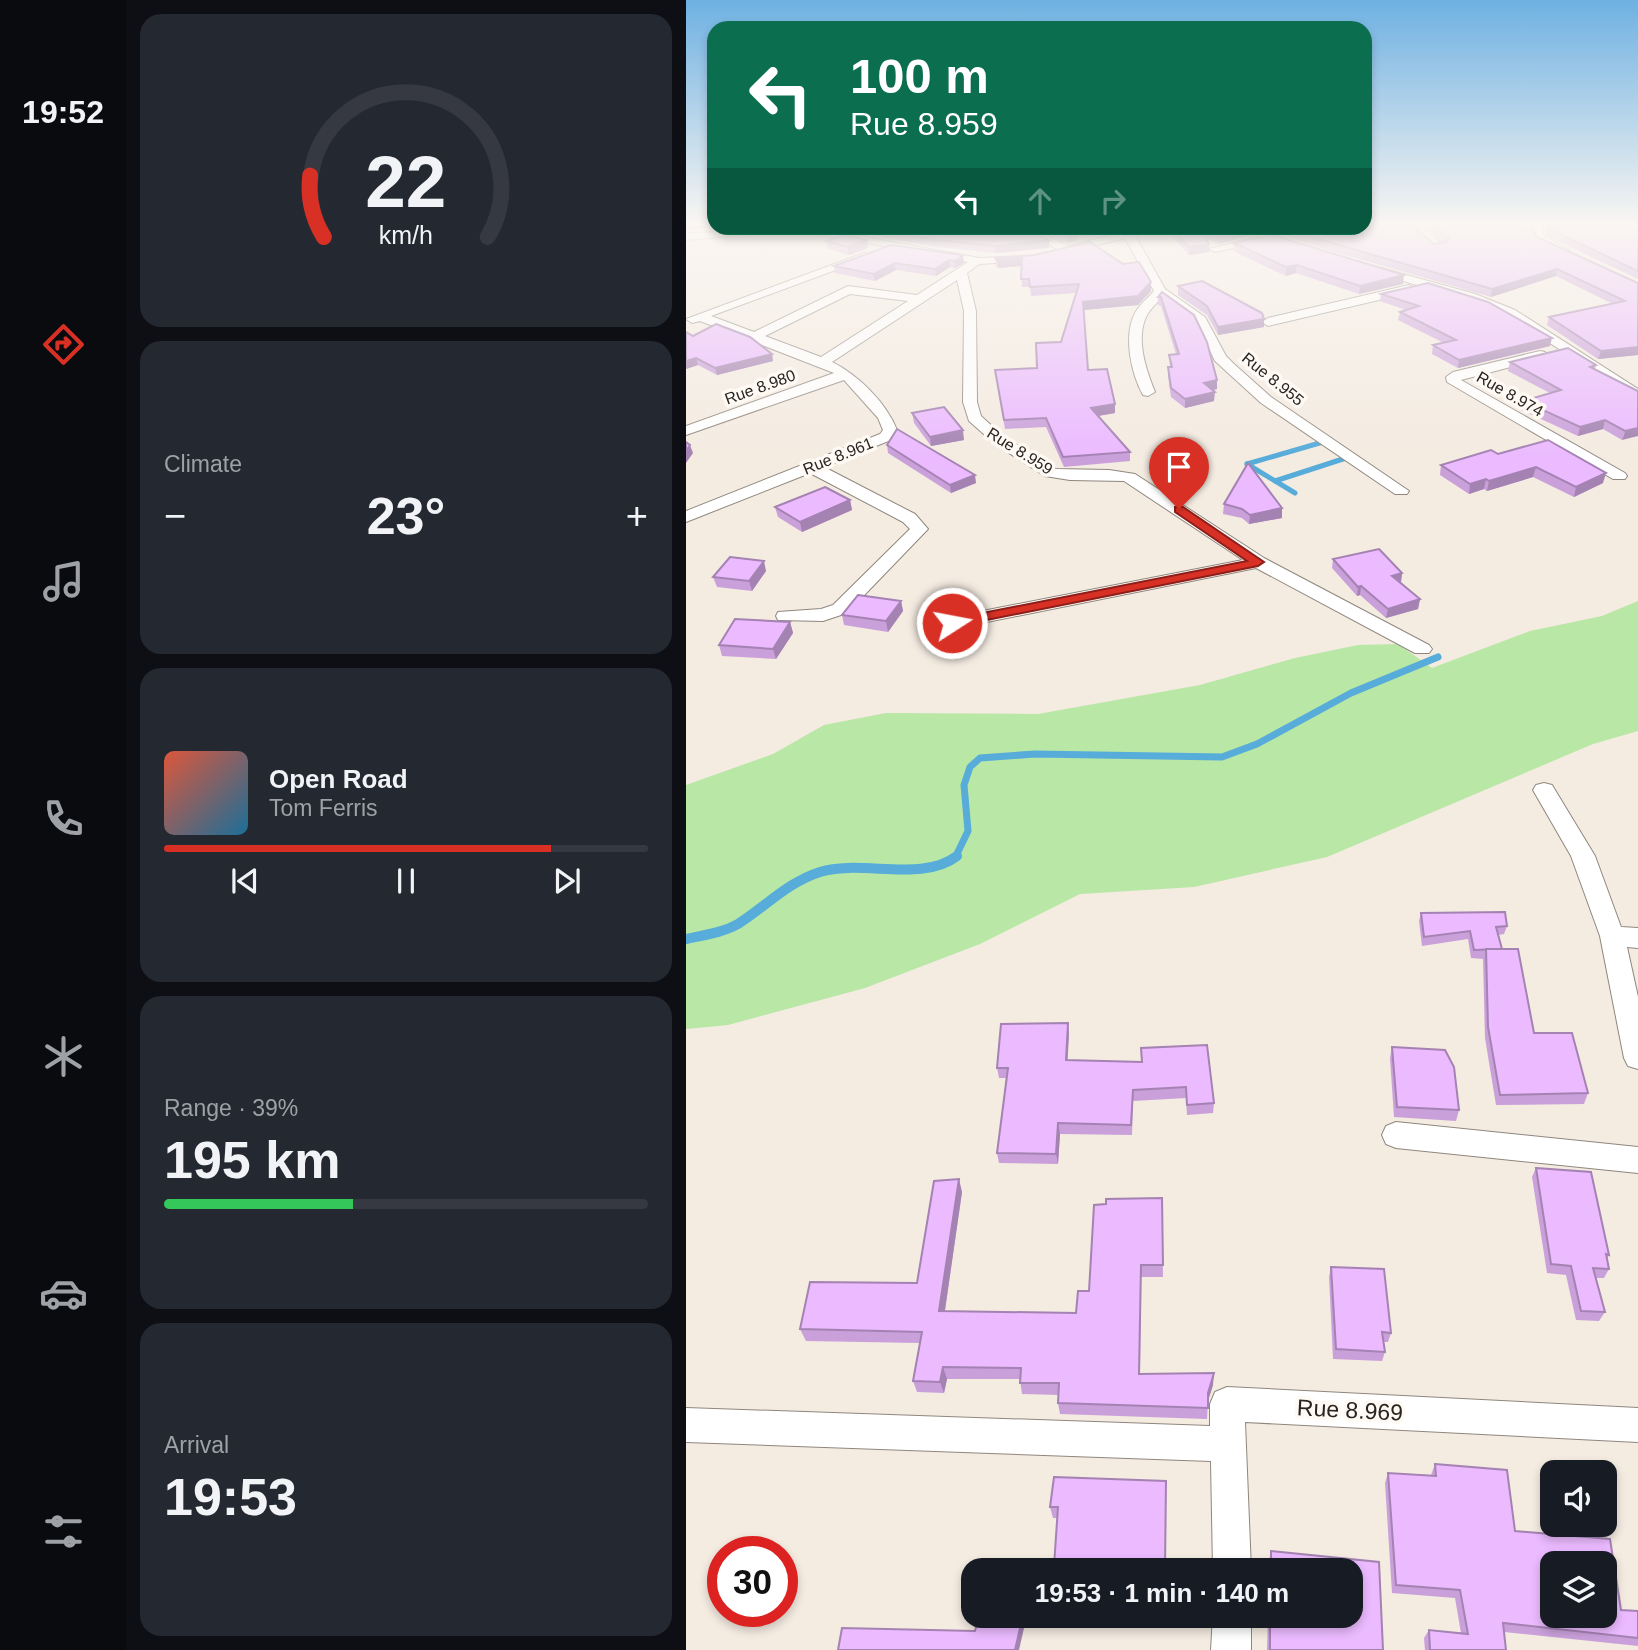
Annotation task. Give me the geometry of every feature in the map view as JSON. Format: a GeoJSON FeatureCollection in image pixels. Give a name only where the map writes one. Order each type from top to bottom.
{"type":"FeatureCollection","features":[{"type":"Feature","properties":{"kind":"street"},"geometry":{"type":"LineString","coordinates":[[692,319],[735,303]]}},
{"type":"Feature","properties":{"kind":"street"},"geometry":{"type":"LineString","coordinates":[[754,337],[821,303]]}},
{"type":"Feature","properties":{"kind":"street"},"geometry":{"type":"LineString","coordinates":[[822,362],[912,303]]}},
{"type":"Feature","properties":{"kind":"street","name":"Rue 8.959"},"geometry":{"type":"LineString","coordinates":[[968,303],[970,401],[974,418],[984,430],[1051,473],[1105,473],[1129,477],[1258,562],[1422,649]]}},
{"type":"Feature","properties":{"kind":"street"},"geometry":{"type":"LineString","coordinates":[[1148,392],[1137,363],[1136,342],[1141,313],[1150,303]]}},
{"type":"Feature","properties":{"kind":"street","name":"Rue 8.955"},"geometry":{"type":"LineString","coordinates":[[1181,303],[1201,320],[1220,358],[1266,400],[1401,491]]}},
{"type":"Feature","properties":{"kind":"street"},"geometry":{"type":"LineString","coordinates":[[1268,322],[1351,303]]}},
{"type":"Feature","properties":{"kind":"street"},"geometry":{"type":"LineString","coordinates":[[1486,303],[1511,313],[1638,395]]}},
{"type":"Feature","properties":{"kind":"street","name":"Rue 8.961"},"geometry":{"type":"LineString","coordinates":[[686,517],[886,437],[890,430],[885,416],[846,374],[822,362],[754,337],[692,319]]}},
{"type":"Feature","properties":{"kind":"street","name":"Rue 8.974"},"geometry":{"type":"LineString","coordinates":[[1567,349],[1458,375],[1453,377],[1454,382],[1619,476]]}},
{"type":"Feature","properties":{"kind":"street","name":"Rue 8.980"},"geometry":{"type":"LineString","coordinates":[[686,430],[846,374]]}},
{"type":"Feature","properties":{"kind":"street"},"geometry":{"type":"LineString","coordinates":[[785,615],[823,615],[839,609],[920,529],[909,517],[811,467]]}},
{"type":"Feature","properties":{"kind":"street"},"geometry":{"type":"LineString","coordinates":[[952,623],[1258,562]]}},
{"type":"Feature","properties":{"kind":"street"},"geometry":{"type":"LineString","coordinates":[[1544,790],[1583,856],[1612,936],[1638,1058]]}},
{"type":"Feature","properties":{"kind":"street"},"geometry":{"type":"LineString","coordinates":[[1612,936],[1638,938]]}},
{"type":"Feature","properties":{"kind":"street"},"geometry":{"type":"LineString","coordinates":[[1396,1135],[1638,1160]]}},
{"type":"Feature","properties":{"kind":"street","name":"Rue 8.969"},"geometry":{"type":"LineString","coordinates":[[1232,1558],[1227,1404],[1638,1425]]}},
{"type":"Feature","properties":{"kind":"street"},"geometry":{"type":"LineString","coordinates":[[686,1425],[1229,1444]]}},
{"type":"Feature","properties":{"kind":"street"},"geometry":{"type":"LineString","coordinates":[[1231,1628],[1231,1650]]}},
{"type":"Feature","properties":{"kind":"green space"},"geometry":{"type":"Polygon","coordinates":[[[1638,601],[1638,731],[1593,744],[1327,857],[1194,887],[1080,894],[980,944],[865,988],[728,1025],[686,1029],[686,785],[773,754],[824,725],[886,713],[1038,714],[1200,685],[1295,658],[1358,645],[1398,644],[1432,668],[1530,631],[1602,616],[1638,601]]]}},
{"type":"Feature","properties":{"kind":"building"},"geometry":{"type":"Polygon","coordinates":[[[1073,303],[1083,303],[1088,370],[1107,369],[1115,404],[1091,408],[1130,452],[1063,457],[1046,418],[1004,420],[995,370],[1037,368],[1036,343],[1061,342],[1073,303]]]}},
{"type":"Feature","properties":{"kind":"building"},"geometry":{"type":"Polygon","coordinates":[[[1163,303],[1177,303],[1194,315],[1207,342],[1217,380],[1204,383],[1215,392],[1185,399],[1171,388],[1168,367],[1172,367],[1169,355],[1179,354],[1163,303]]]}},
{"type":"Feature","properties":{"kind":"building"},"geometry":{"type":"Polygon","coordinates":[[[1203,303],[1243,303],[1262,313],[1264,319],[1218,327],[1203,303]]]}},
{"type":"Feature","properties":{"kind":"building"},"geometry":{"type":"Polygon","coordinates":[[[1410,303],[1490,303],[1552,338],[1459,360],[1433,345],[1456,340],[1400,312],[1419,306],[1410,303]]]}},
{"type":"Feature","properties":{"kind":"building"},"geometry":{"type":"Polygon","coordinates":[[[1616,303],[1638,303],[1638,347],[1601,351],[1549,317],[1616,303]]]}},
{"type":"Feature","properties":{"kind":"building"},"geometry":{"type":"Polygon","coordinates":[[[716,324],[750,337],[772,354],[715,368],[696,358],[686,361],[686,332],[693,336],[716,324]]]}},
{"type":"Feature","properties":{"kind":"building"},"geometry":{"type":"Polygon","coordinates":[[[1568,348],[1596,365],[1590,367],[1638,391],[1638,428],[1625,431],[1605,420],[1580,427],[1523,401],[1561,390],[1510,362],[1568,348]]]}},
{"type":"Feature","properties":{"kind":"building"},"geometry":{"type":"Polygon","coordinates":[[[944,407],[963,430],[930,437],[912,413],[944,407]]]}},
{"type":"Feature","properties":{"kind":"building"},"geometry":{"type":"Polygon","coordinates":[[[897,429],[975,475],[950,485],[887,445],[897,429]]]}},
{"type":"Feature","properties":{"kind":"building"},"geometry":{"type":"Polygon","coordinates":[[[1548,440],[1606,473],[1576,487],[1536,467],[1470,484],[1441,465],[1491,450],[1498,454],[1548,440]]]}},
{"type":"Feature","properties":{"kind":"building"},"geometry":{"type":"Polygon","coordinates":[[[1248,463],[1282,508],[1250,515],[1242,509],[1224,504],[1248,463]]]}},
{"type":"Feature","properties":{"kind":"building"},"geometry":{"type":"Polygon","coordinates":[[[825,487],[850,500],[800,522],[775,507],[825,487]]]}},
{"type":"Feature","properties":{"kind":"building"},"geometry":{"type":"Polygon","coordinates":[[[1379,549],[1402,573],[1392,576],[1420,599],[1388,609],[1361,586],[1358,587],[1333,559],[1379,549]]]}},
{"type":"Feature","properties":{"kind":"building"},"geometry":{"type":"Polygon","coordinates":[[[730,557],[764,561],[749,581],[713,577],[730,557]]]}},
{"type":"Feature","properties":{"kind":"building"},"geometry":{"type":"Polygon","coordinates":[[[858,595],[901,601],[886,621],[842,615],[858,595]]]}},
{"type":"Feature","properties":{"kind":"building"},"geometry":{"type":"Polygon","coordinates":[[[735,619],[790,622],[773,649],[719,645],[735,619]]]}},
{"type":"Feature","properties":{"kind":"building"},"geometry":{"type":"Polygon","coordinates":[[[1505,912],[1507,926],[1496,927],[1502,949],[1474,950],[1470,931],[1424,937],[1421,913],[1505,912]]]}},
{"type":"Feature","properties":{"kind":"building"},"geometry":{"type":"Polygon","coordinates":[[[1486,949],[1518,949],[1534,1033],[1572,1033],[1588,1093],[1500,1095],[1488,1027],[1486,949]]]}},
{"type":"Feature","properties":{"kind":"building"},"geometry":{"type":"Polygon","coordinates":[[[1068,1023],[1066,1060],[1142,1062],[1141,1048],[1207,1045],[1214,1103],[1187,1105],[1186,1087],[1133,1090],[1131,1125],[1058,1123],[1056,1154],[997,1153],[1008,1068],[997,1068],[1001,1024],[1068,1023]]]}},
{"type":"Feature","properties":{"kind":"building"},"geometry":{"type":"Polygon","coordinates":[[[1392,1047],[1445,1050],[1454,1067],[1459,1110],[1397,1107],[1392,1047]]]}},
{"type":"Feature","properties":{"kind":"building"},"geometry":{"type":"Polygon","coordinates":[[[1536,1168],[1591,1172],[1609,1255],[1606,1254],[1609,1269],[1593,1268],[1605,1312],[1581,1311],[1571,1266],[1551,1264],[1536,1168]]]}},
{"type":"Feature","properties":{"kind":"building"},"geometry":{"type":"Polygon","coordinates":[[[959,1179],[939,1311],[1076,1313],[1078,1291],[1089,1291],[1094,1205],[1106,1204],[1106,1199],[1162,1198],[1163,1265],[1141,1265],[1139,1374],[1214,1373],[1208,1393],[1208,1408],[1058,1403],[1059,1383],[1020,1383],[1021,1368],[943,1367],[940,1382],[913,1381],[922,1332],[800,1329],[810,1282],[917,1283],[934,1181],[959,1179]]]}},
{"type":"Feature","properties":{"kind":"building"},"geometry":{"type":"Polygon","coordinates":[[[1331,1267],[1384,1269],[1391,1333],[1382,1332],[1385,1352],[1336,1349],[1331,1267]]]}},
{"type":"Feature","properties":{"kind":"building"},"geometry":{"type":"Polygon","coordinates":[[[1435,1464],[1507,1470],[1515,1531],[1540,1533],[1540,1537],[1610,1539],[1612,1551],[1540,1551],[1540,1627],[1503,1623],[1506,1650],[1430,1650],[1429,1630],[1468,1634],[1460,1590],[1396,1585],[1388,1473],[1436,1476],[1435,1464]]]}},
{"type":"Feature","properties":{"kind":"building"},"geometry":{"type":"Polygon","coordinates":[[[1054,1477],[1166,1481],[1165,1558],[1055,1558],[1058,1507],[1050,1507],[1054,1477]]]}},
{"type":"Feature","properties":{"kind":"building"},"geometry":{"type":"Polygon","coordinates":[[[1271,1551],[1340,1558],[1271,1558],[1271,1551]]]}},
{"type":"Feature","properties":{"kind":"building"},"geometry":{"type":"Polygon","coordinates":[[[1363,1560],[1379,1562],[1383,1650],[1270,1650],[1270,1628],[1363,1628],[1363,1560]]]}},
{"type":"Feature","properties":{"kind":"building"},"geometry":{"type":"Polygon","coordinates":[[[1617,1584],[1621,1610],[1638,1611],[1638,1638],[1548,1628],[1617,1628],[1617,1584]]]}},
{"type":"Feature","properties":{"kind":"building"},"geometry":{"type":"Polygon","coordinates":[[[842,1628],[975,1631],[976,1628],[1020,1628],[1015,1650],[838,1650],[842,1628]]]}},
{"type":"Feature","properties":{"kind":"waterway"},"geometry":{"type":"LineString","coordinates":[[1275,481],[1247,464],[1323,442]]}},
{"type":"Feature","properties":{"kind":"waterway"},"geometry":{"type":"LineString","coordinates":[[1275,481],[1346,458]]}},
{"type":"Feature","properties":{"kind":"waterway"},"geometry":{"type":"LineString","coordinates":[[1275,481],[1295,493]]}},
{"type":"Feature","properties":{"kind":"waterway"},"geometry":{"type":"LineString","coordinates":[[956,857],[968,831],[964,785],[970,767],[980,758],[1035,754],[1222,757],[1257,744],[1351,693],[1438,657]]}},
{"type":"Feature","properties":{"kind":"waterway"},"geometry":{"type":"LineString","coordinates":[[686,939],[732,927],[787,888],[820,872],[854,868],[927,868],[943,864],[956,857]]}},
{"type":"Feature","properties":{"kind":"route"},"geometry":{"type":"LineString","coordinates":[[952,623],[1258,562],[1179,509]]}}]}
